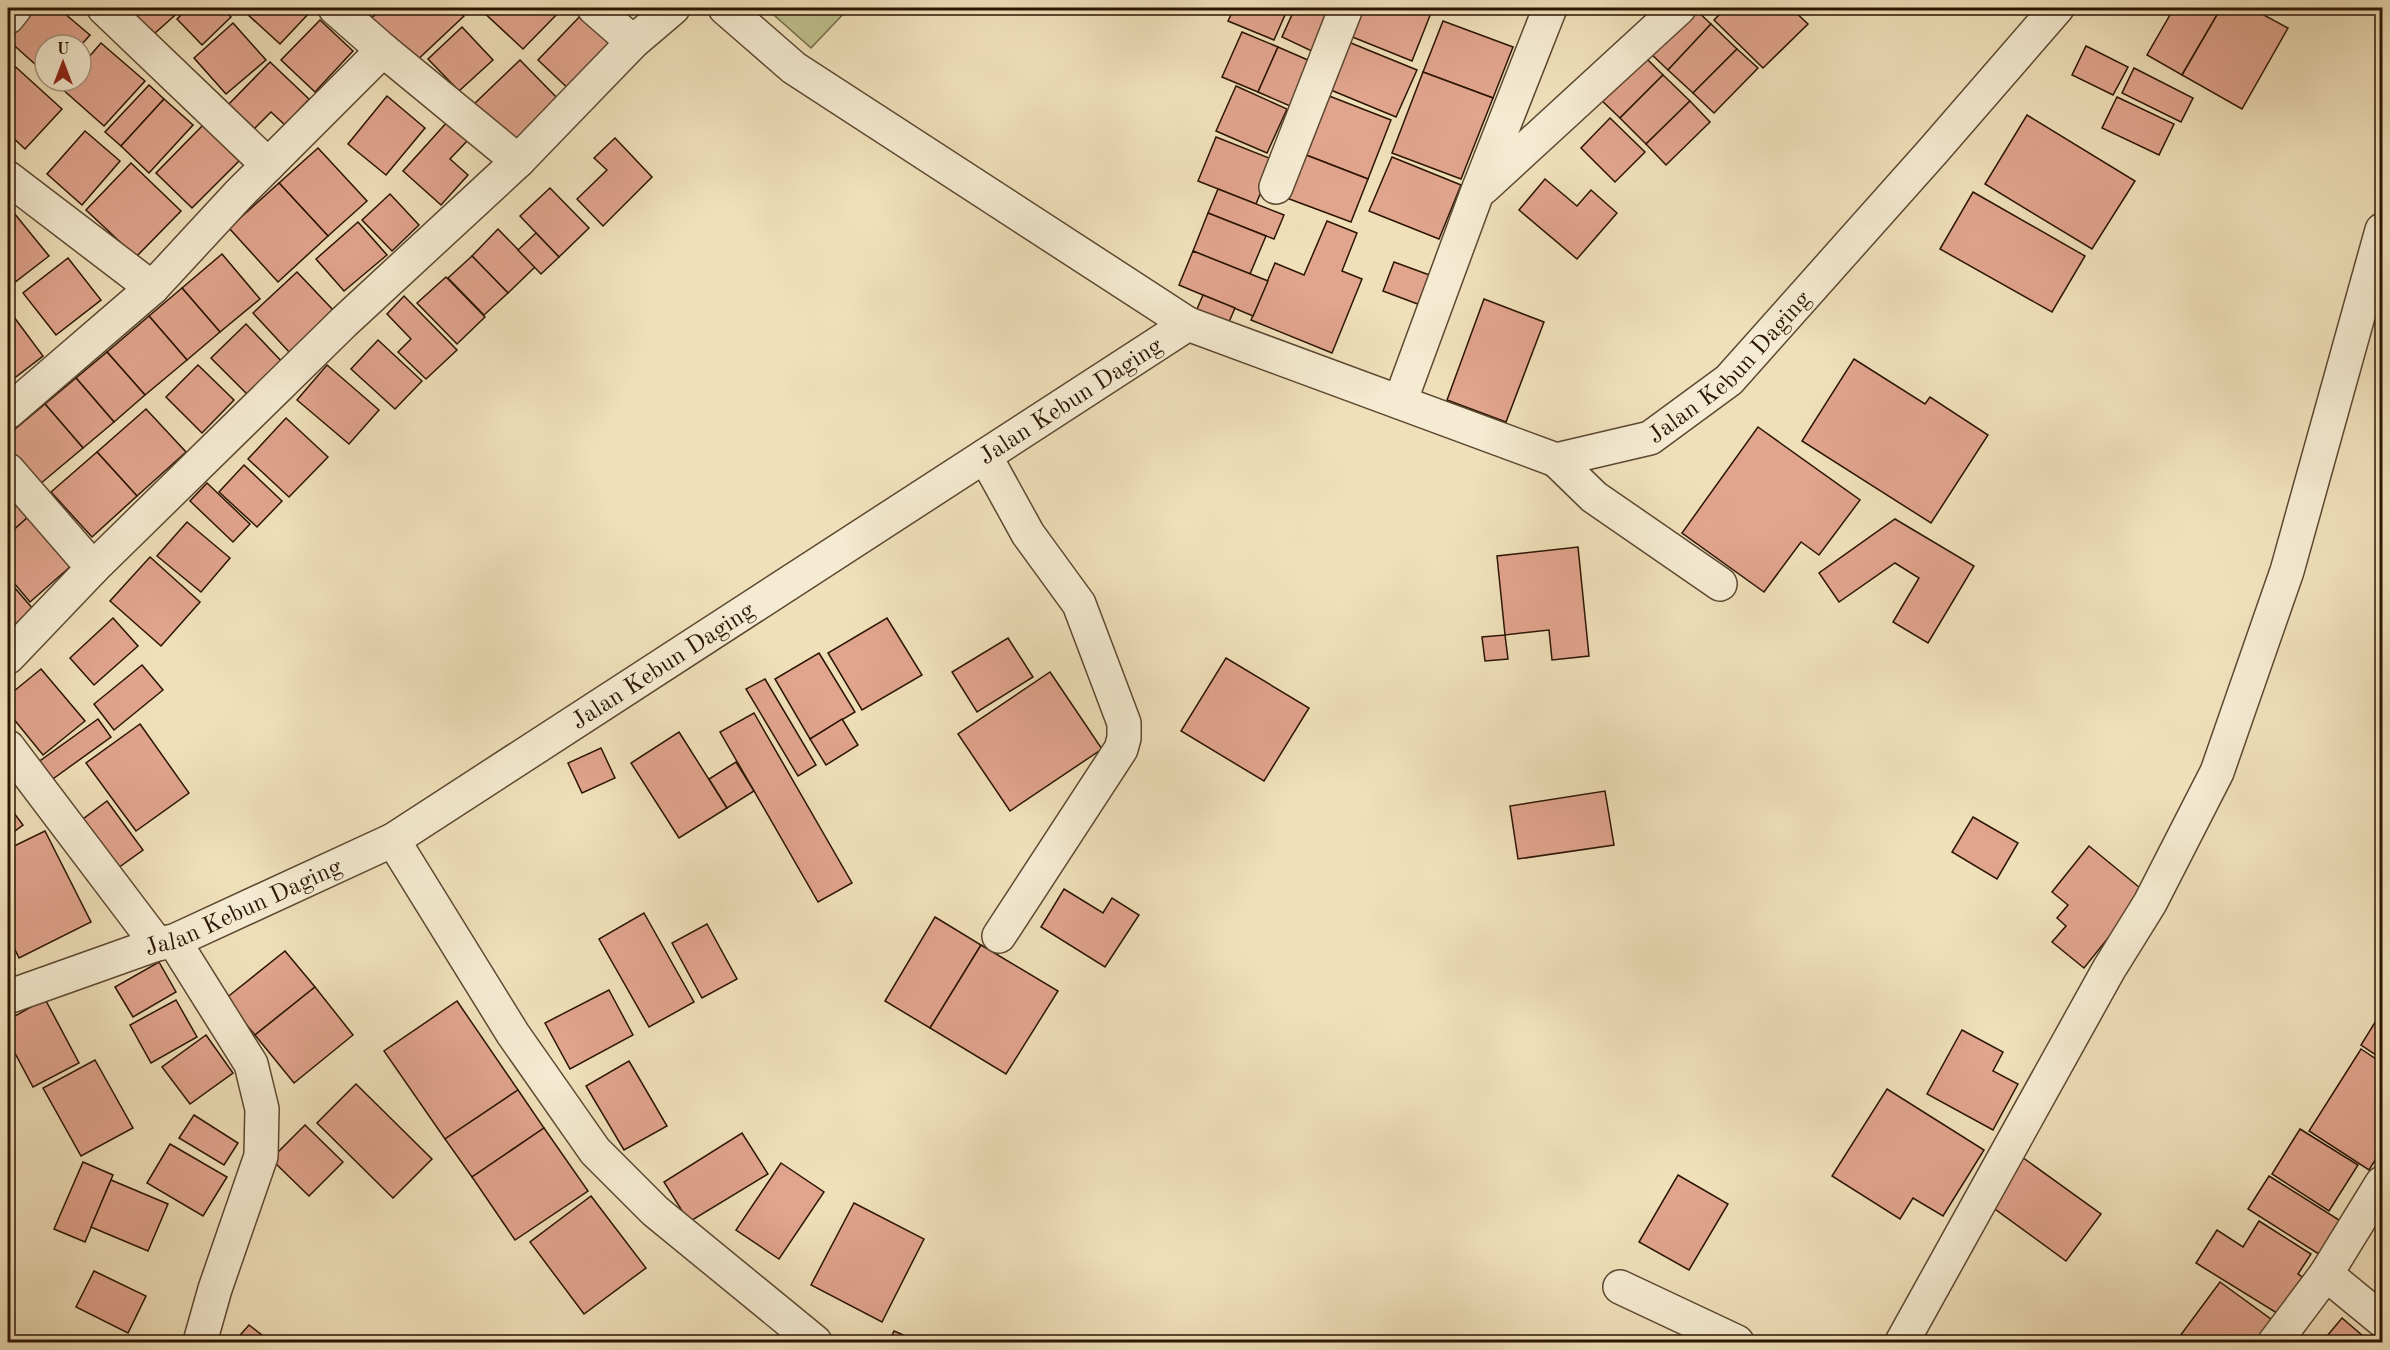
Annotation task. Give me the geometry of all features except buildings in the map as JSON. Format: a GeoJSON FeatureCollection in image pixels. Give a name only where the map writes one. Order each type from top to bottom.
{"type":"FeatureCollection","features":[{"type":"Feature","properties":{"kind":"street"},"geometry":{"type":"LineString","coordinates":[[8,16],[15,8]]}},
{"type":"Feature","properties":{"kind":"street"},"geometry":{"type":"LineString","coordinates":[[105,8],[268,165]]}},
{"type":"Feature","properties":{"kind":"street"},"geometry":{"type":"LineString","coordinates":[[335,8],[518,161]]}},
{"type":"Feature","properties":{"kind":"street"},"geometry":{"type":"LineString","coordinates":[[594,8],[633,42]]}},
{"type":"Feature","properties":{"kind":"street"},"geometry":{"type":"LineString","coordinates":[[8,657],[93,568],[344,322],[518,161],[633,42],[673,8]]}},
{"type":"Feature","properties":{"kind":"street"},"geometry":{"type":"LineString","coordinates":[[724,8],[794,68],[1188,324]]}},
{"type":"Feature","properties":{"kind":"street"},"geometry":{"type":"LineString","coordinates":[[1276,187],[1346,8]]}},
{"type":"Feature","properties":{"kind":"street"},"geometry":{"type":"LineString","coordinates":[[1400,402],[1477,193],[1550,8]]}},
{"type":"Feature","properties":{"kind":"street"},"geometry":{"type":"LineString","coordinates":[[1477,193],[1677,8]]}},
{"type":"Feature","properties":{"kind":"street","name":"Jalan Kebun Daging"},"geometry":{"type":"LineString","coordinates":[[8,997],[166,943],[393,840],[1188,324],[1556,460],[1650,438],[1729,380],[1933,152],[2057,8]]}},
{"type":"Feature","properties":{"kind":"street"},"geometry":{"type":"LineString","coordinates":[[8,412],[152,288],[268,165],[383,50]]}},
{"type":"Feature","properties":{"kind":"street"},"geometry":{"type":"LineString","coordinates":[[8,178],[152,288]]}},
{"type":"Feature","properties":{"kind":"street"},"geometry":{"type":"LineString","coordinates":[[1902,1342],[2109,969],[2150,903],[2217,772],[2287,571],[2382,230]]}},
{"type":"Feature","properties":{"kind":"street"},"geometry":{"type":"LineString","coordinates":[[985,456],[1028,534],[1079,604],[1124,723],[1124,738],[1120,748],[999,936]]}},
{"type":"Feature","properties":{"kind":"street"},"geometry":{"type":"LineString","coordinates":[[1556,460],[1594,497],[1720,584]]}},
{"type":"Feature","properties":{"kind":"street"},"geometry":{"type":"LineString","coordinates":[[8,470],[93,568]]}},
{"type":"Feature","properties":{"kind":"street"},"geometry":{"type":"LineString","coordinates":[[8,747],[166,943],[251,1065],[262,1109],[261,1156],[215,1289],[200,1342]]}},
{"type":"Feature","properties":{"kind":"street"},"geometry":{"type":"LineString","coordinates":[[393,840],[513,1034],[595,1151],[655,1211],[815,1342]]}},
{"type":"Feature","properties":{"kind":"street"},"geometry":{"type":"LineString","coordinates":[[2275,1342],[2326,1274],[2382,1183]]}},
{"type":"Feature","properties":{"kind":"street"},"geometry":{"type":"LineString","coordinates":[[2326,1274],[2382,1320]]}},
{"type":"Feature","properties":{"kind":"street"},"geometry":{"type":"LineString","coordinates":[[1620,1287],[1737,1342]]}},
{"type":"Feature","properties":{"kind":"green space"},"geometry":{"type":"Polygon","coordinates":[[[766,8],[849,8],[811,48],[766,8]]]}}]}
